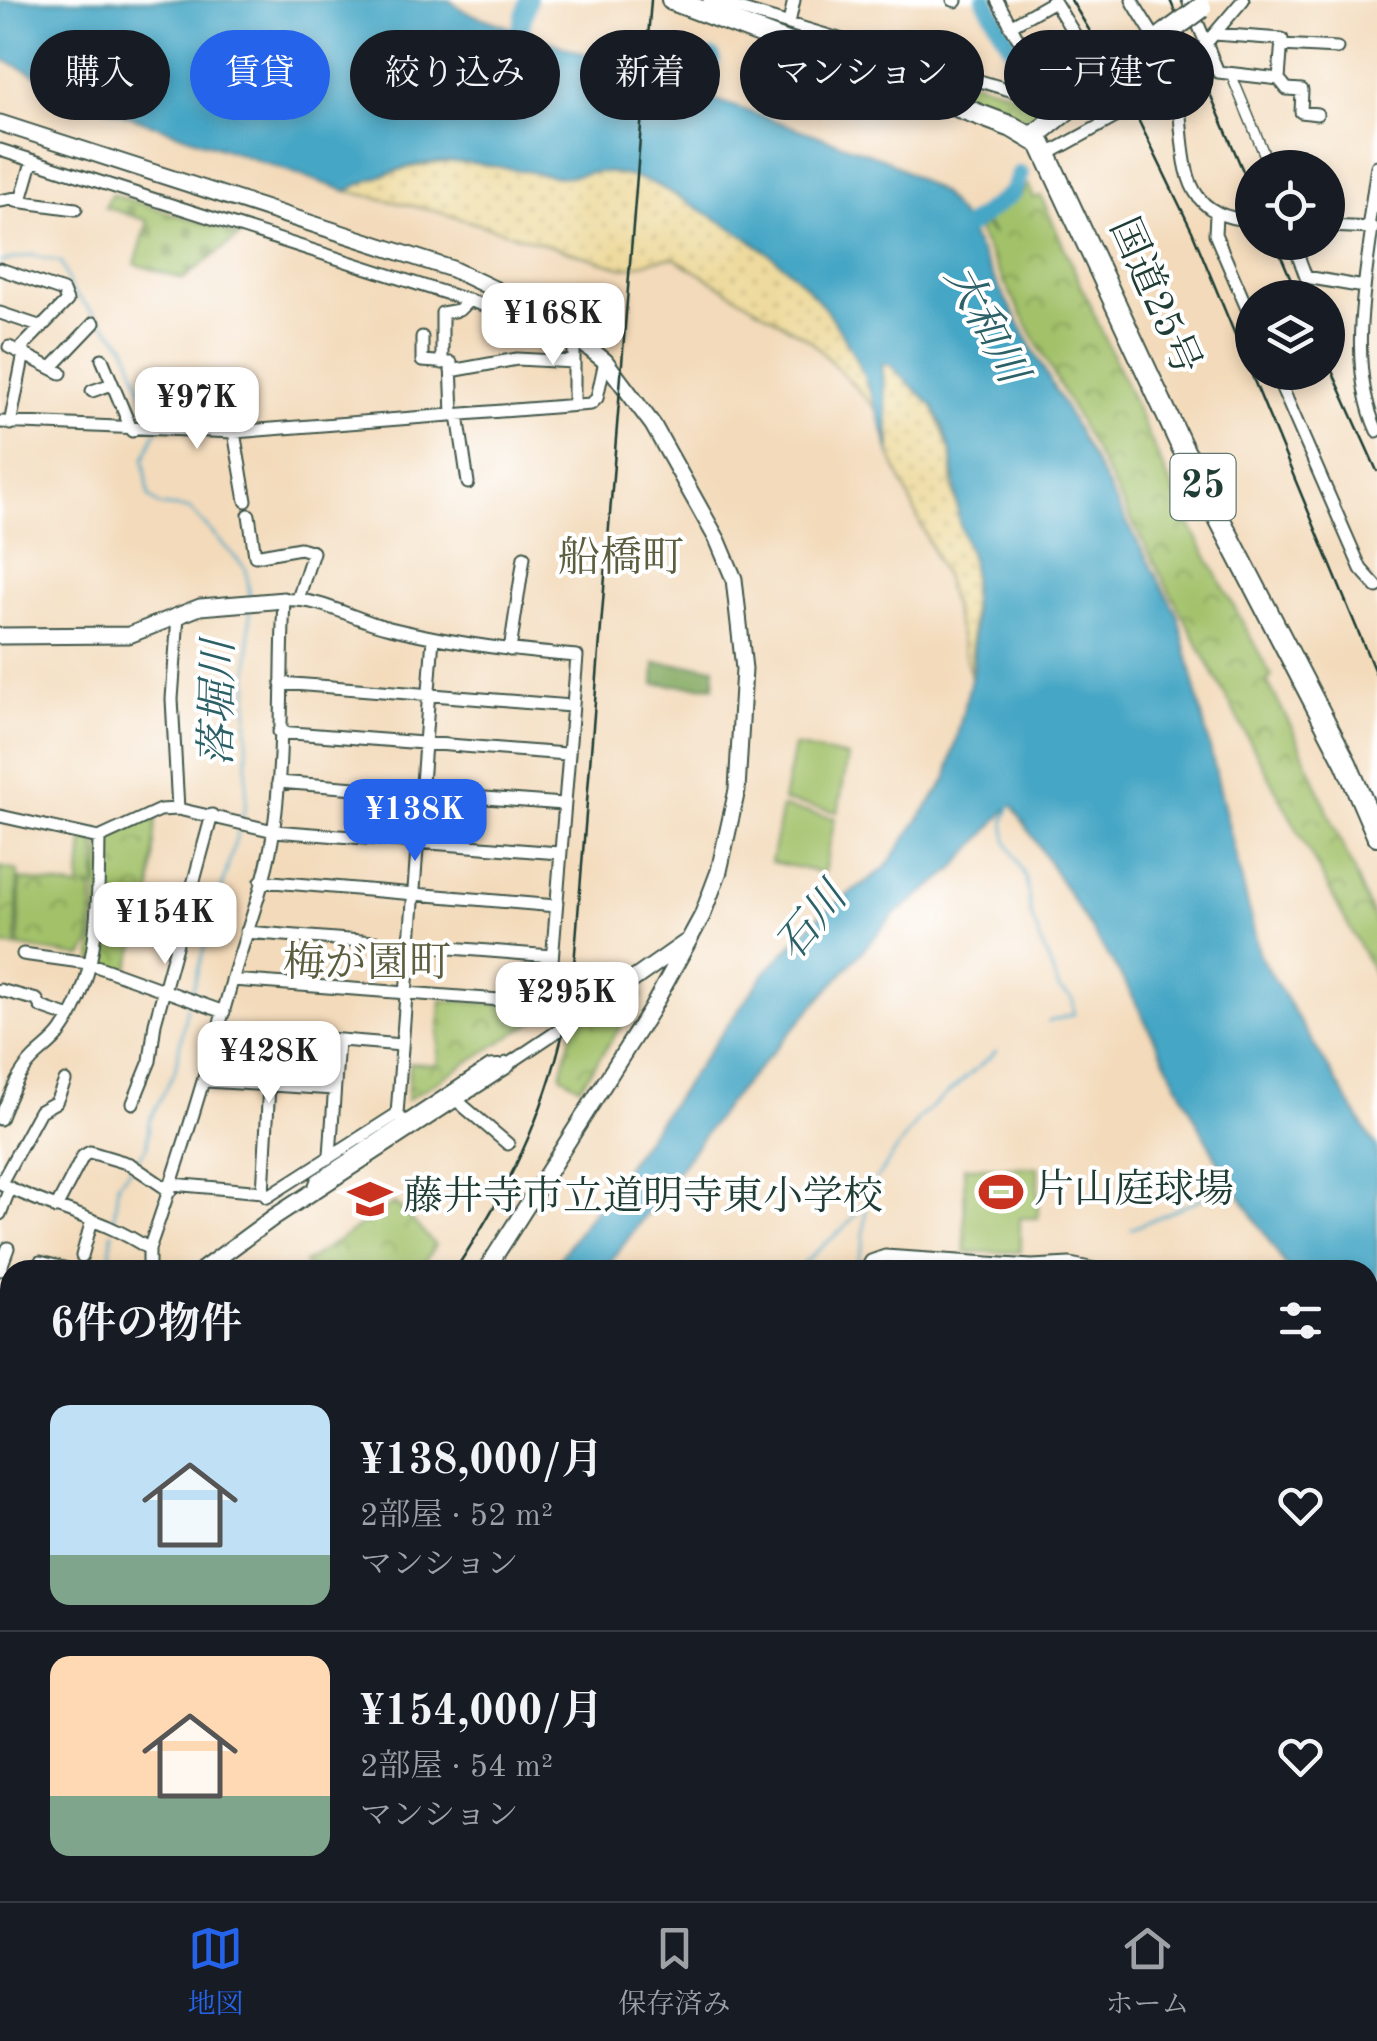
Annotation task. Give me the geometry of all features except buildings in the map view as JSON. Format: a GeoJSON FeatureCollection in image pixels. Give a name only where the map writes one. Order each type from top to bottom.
{"type":"FeatureCollection","features":[{"type":"Feature","properties":{"kind":"highway","name":"国道25号"},"geometry":{"type":"LineString","coordinates":[[672,0],[1033,137],[1048,154],[1181,444],[1346,763],[1377,835]]}},
{"type":"Feature","properties":{"kind":"highway"},"geometry":{"type":"LineString","coordinates":[[1171,30],[1200,3]]}},
{"type":"Feature","properties":{"kind":"highway"},"geometry":{"type":"LineString","coordinates":[[1033,137],[1050,120]]}},
{"type":"Feature","properties":{"kind":"street"},"geometry":{"type":"LineString","coordinates":[[708,0],[1004,89]]}},
{"type":"Feature","properties":{"kind":"street"},"geometry":{"type":"LineString","coordinates":[[789,23],[794,0]]}},
{"type":"Feature","properties":{"kind":"street"},"geometry":{"type":"LineString","coordinates":[[996,0],[1013,30]]}},
{"type":"Feature","properties":{"kind":"street"},"geometry":{"type":"LineString","coordinates":[[1010,26],[1054,0],[1071,30]]}},
{"type":"Feature","properties":{"kind":"street"},"geometry":{"type":"LineString","coordinates":[[1132,0],[1156,30]]}},
{"type":"Feature","properties":{"kind":"street"},"geometry":{"type":"LineString","coordinates":[[1214,34],[1244,0]]}},
{"type":"Feature","properties":{"kind":"street"},"geometry":{"type":"LineString","coordinates":[[1200,3],[1203,30]]}},
{"type":"Feature","properties":{"kind":"street"},"geometry":{"type":"LineString","coordinates":[[1214,34],[1282,39],[1279,79],[1287,89],[1302,90],[1301,112],[1317,114]]}},
{"type":"Feature","properties":{"kind":"street"},"geometry":{"type":"LineString","coordinates":[[1282,45],[1336,48]]}},
{"type":"Feature","properties":{"kind":"street"},"geometry":{"type":"LineString","coordinates":[[1214,65],[1218,72],[1279,79]]}},
{"type":"Feature","properties":{"kind":"street"},"geometry":{"type":"LineString","coordinates":[[1233,79],[1263,150]]}},
{"type":"Feature","properties":{"kind":"street"},"geometry":{"type":"LineString","coordinates":[[1048,154],[1110,120]]}},
{"type":"Feature","properties":{"kind":"street"},"geometry":{"type":"LineString","coordinates":[[1182,120],[1192,182],[1201,204],[1216,215],[1235,218]]}},
{"type":"Feature","properties":{"kind":"street"},"geometry":{"type":"LineString","coordinates":[[0,122],[452,269],[491,283],[560,321],[605,361],[652,424],[695,495],[734,579],[740,613],[744,712],[736,790],[719,870],[691,938],[658,997],[492,1260]]}},
{"type":"Feature","properties":{"kind":"street"},"geometry":{"type":"LineString","coordinates":[[0,150],[542,324],[570,341],[574,405]]}},
{"type":"Feature","properties":{"kind":"street"},"geometry":{"type":"LineString","coordinates":[[16,201],[22,197],[32,162]]}},
{"type":"Feature","properties":{"kind":"street"},"geometry":{"type":"LineString","coordinates":[[1377,166],[1364,287],[1362,355],[1377,431]]}},
{"type":"Feature","properties":{"kind":"street"},"geometry":{"type":"LineString","coordinates":[[0,201],[76,209]]}},
{"type":"Feature","properties":{"kind":"street"},"geometry":{"type":"LineString","coordinates":[[1216,215],[1215,234],[1235,280]]}},
{"type":"Feature","properties":{"kind":"street"},"geometry":{"type":"LineString","coordinates":[[1345,227],[1373,228]]}},
{"type":"Feature","properties":{"kind":"street"},"geometry":{"type":"LineString","coordinates":[[1300,260],[1306,278],[1364,287]]}},
{"type":"Feature","properties":{"kind":"street"},"geometry":{"type":"LineString","coordinates":[[0,269],[64,290],[67,301],[18,350],[5,423],[132,431],[234,432],[591,404],[597,398],[605,361]]}},
{"type":"Feature","properties":{"kind":"street"},"geometry":{"type":"LineString","coordinates":[[468,484],[447,367],[442,313],[459,310],[469,300]]}},
{"type":"Feature","properties":{"kind":"street"},"geometry":{"type":"LineString","coordinates":[[0,312],[42,326]]}},
{"type":"Feature","properties":{"kind":"street"},"geometry":{"type":"LineString","coordinates":[[542,324],[560,321]]}},
{"type":"Feature","properties":{"kind":"street"},"geometry":{"type":"LineString","coordinates":[[18,350],[56,370],[94,323]]}},
{"type":"Feature","properties":{"kind":"street"},"geometry":{"type":"LineString","coordinates":[[422,336],[422,361],[447,367],[517,358],[574,362]]}},
{"type":"Feature","properties":{"kind":"street"},"geometry":{"type":"LineString","coordinates":[[1362,355],[1377,354]]}},
{"type":"Feature","properties":{"kind":"street"},"geometry":{"type":"LineString","coordinates":[[102,359],[132,431]]}},
{"type":"Feature","properties":{"kind":"street"},"geometry":{"type":"LineString","coordinates":[[92,392],[112,384]]}},
{"type":"Feature","properties":{"kind":"street"},"geometry":{"type":"LineString","coordinates":[[1284,390],[1361,569],[1377,586]]}},
{"type":"Feature","properties":{"kind":"street"},"geometry":{"type":"LineString","coordinates":[[234,432],[246,500]]}},
{"type":"Feature","properties":{"kind":"street"},"geometry":{"type":"LineString","coordinates":[[149,1260],[149,1249],[206,1081],[274,831],[281,683],[291,599],[313,552],[300,548],[255,556],[249,515]]}},
{"type":"Feature","properties":{"kind":"street"},"geometry":{"type":"LineString","coordinates":[[510,650],[524,557]]}},
{"type":"Feature","properties":{"kind":"street"},"geometry":{"type":"LineString","coordinates":[[0,636],[129,636],[200,607],[291,599],[433,638],[576,656],[549,998],[541,1007],[529,1002],[232,980]]}},
{"type":"Feature","properties":{"kind":"street"},"geometry":{"type":"LineString","coordinates":[[178,616],[172,698],[178,809]]}},
{"type":"Feature","properties":{"kind":"street"},"geometry":{"type":"LineString","coordinates":[[400,1117],[433,638]]}},
{"type":"Feature","properties":{"kind":"street"},"geometry":{"type":"LineString","coordinates":[[281,683],[571,706]]}},
{"type":"Feature","properties":{"kind":"street"},"geometry":{"type":"LineString","coordinates":[[279,732],[566,754]]}},
{"type":"Feature","properties":{"kind":"street"},"geometry":{"type":"LineString","coordinates":[[278,782],[563,804]]}},
{"type":"Feature","properties":{"kind":"street"},"geometry":{"type":"LineString","coordinates":[[0,816],[98,838],[160,810],[178,809],[274,831],[559,853]]}},
{"type":"Feature","properties":{"kind":"street"},"geometry":{"type":"LineString","coordinates":[[133,1103],[150,1061],[212,816]]}},
{"type":"Feature","properties":{"kind":"street"},"geometry":{"type":"LineString","coordinates":[[0,1119],[6,1086],[70,1017],[88,963],[98,904],[98,838]]}},
{"type":"Feature","properties":{"kind":"street"},"geometry":{"type":"LineString","coordinates":[[260,881],[556,906]]}},
{"type":"Feature","properties":{"kind":"street"},"geometry":{"type":"LineString","coordinates":[[246,932],[552,956]]}},
{"type":"Feature","properties":{"kind":"street"},"geometry":{"type":"LineString","coordinates":[[215,1260],[271,1216],[638,978],[691,938]]}},
{"type":"Feature","properties":{"kind":"street"},"geometry":{"type":"LineString","coordinates":[[23,954],[88,963],[224,1012]]}},
{"type":"Feature","properties":{"kind":"street"},"geometry":{"type":"LineString","coordinates":[[638,978],[658,997]]}},
{"type":"Feature","properties":{"kind":"street"},"geometry":{"type":"LineString","coordinates":[[0,990],[37,1000],[42,1007],[70,1017]]}},
{"type":"Feature","properties":{"kind":"street"},"geometry":{"type":"LineString","coordinates":[[219,1030],[402,1045]]}},
{"type":"Feature","properties":{"kind":"street"},"geometry":{"type":"LineString","coordinates":[[330,1155],[338,1041]]}},
{"type":"Feature","properties":{"kind":"street"},"geometry":{"type":"LineString","coordinates":[[56,1208],[83,1156],[90,1152],[130,1164],[171,1188],[263,1192],[268,1196],[330,1155],[490,1066],[507,1064]]}},
{"type":"Feature","properties":{"kind":"street"},"geometry":{"type":"LineString","coordinates":[[0,1214],[4,1185],[40,1111],[56,1102],[65,1081]]}},
{"type":"Feature","properties":{"kind":"street"},"geometry":{"type":"LineString","coordinates":[[206,1081],[334,1090]]}},
{"type":"Feature","properties":{"kind":"street"},"geometry":{"type":"LineString","coordinates":[[263,1192],[269,1085]]}},
{"type":"Feature","properties":{"kind":"street"},"geometry":{"type":"LineString","coordinates":[[455,1098],[508,1144]]}},
{"type":"Feature","properties":{"kind":"street"},"geometry":{"type":"LineString","coordinates":[[313,1191],[317,1180],[400,1117]]}},
{"type":"Feature","properties":{"kind":"street"},"geometry":{"type":"LineString","coordinates":[[4,1185],[113,1227],[149,1249]]}},
{"type":"Feature","properties":{"kind":"street"},"geometry":{"type":"LineString","coordinates":[[82,1256],[92,1220]]}},
{"type":"Feature","properties":{"kind":"street"},"geometry":{"type":"LineString","coordinates":[[875,1260],[885,1256],[944,1260]]}},
{"type":"Feature","properties":{"kind":"green space"},"geometry":{"type":"Polygon","coordinates":[[[703,2],[798,30],[780,30],[703,2]]]}},
{"type":"Feature","properties":{"kind":"green space"},"geometry":{"type":"Polygon","coordinates":[[[984,84],[1004,90],[1004,112],[984,105],[984,84]]]}},
{"type":"Feature","properties":{"kind":"green space"},"geometry":{"type":"Polygon","coordinates":[[[1028,184],[1034,198],[1041,196],[1183,512],[1272,677],[1267,681],[1293,730],[1377,926],[1377,979],[978,233],[982,224],[994,235],[985,222],[1020,196],[1028,184]]]}},
{"type":"Feature","properties":{"kind":"green space"},"geometry":{"type":"Polygon","coordinates":[[[111,194],[241,235],[183,279],[135,264],[148,221],[105,207],[111,194]]]}},
{"type":"Feature","properties":{"kind":"green space"},"geometry":{"type":"Polygon","coordinates":[[[655,663],[715,667],[714,687],[654,684],[655,663]]]}},
{"type":"Feature","properties":{"kind":"green space"},"geometry":{"type":"Polygon","coordinates":[[[794,746],[848,757],[838,812],[783,801],[794,746]]]}},
{"type":"Feature","properties":{"kind":"green space"},"geometry":{"type":"Polygon","coordinates":[[[782,807],[835,818],[824,873],[771,862],[782,807]]]}},
{"type":"Feature","properties":{"kind":"green space"},"geometry":{"type":"Polygon","coordinates":[[[156,815],[151,898],[127,973],[92,962],[101,841],[156,815]]]}},
{"type":"Feature","properties":{"kind":"green space"},"geometry":{"type":"Polygon","coordinates":[[[83,840],[96,841],[96,888],[86,888],[93,890],[90,945],[83,957],[19,947],[20,879],[79,888],[83,840]]]}},
{"type":"Feature","properties":{"kind":"green space"},"geometry":{"type":"Polygon","coordinates":[[[0,867],[18,871],[16,947],[0,945],[0,867]]]}},
{"type":"Feature","properties":{"kind":"green space"},"geometry":{"type":"Polygon","coordinates":[[[636,990],[642,995],[580,1087],[561,1075],[575,1020],[636,990]]]}},
{"type":"Feature","properties":{"kind":"green space"},"geometry":{"type":"Polygon","coordinates":[[[441,1000],[525,1006],[538,1019],[407,1100],[410,1063],[437,1065],[441,1000]]]}},
{"type":"Feature","properties":{"kind":"green space","name":"片山庭球場"},"geometry":{"type":"Polygon","coordinates":[[[964,1167],[1038,1167],[1038,1218],[1020,1218],[1020,1252],[965,1252],[964,1167]]]}},
{"type":"Feature","properties":{"kind":"green space"},"geometry":{"type":"Polygon","coordinates":[[[395,1203],[435,1245],[426,1260],[309,1260],[395,1203]]]}},
{"type":"Feature","properties":{"kind":"sand"},"geometry":{"type":"Polygon","coordinates":[[[472,160],[558,177],[602,171],[647,180],[733,227],[791,270],[831,312],[867,376],[879,412],[811,341],[674,258],[623,268],[435,211],[346,191],[408,168],[472,160]]]}},
{"type":"Feature","properties":{"kind":"sand"},"geometry":{"type":"Polygon","coordinates":[[[882,363],[889,364],[933,406],[952,456],[952,486],[972,562],[971,678],[945,579],[891,457],[882,363]]]}},
{"type":"Feature","properties":{"kind":"water"},"geometry":{"type":"Polygon","coordinates":[[[0,0],[449,0],[466,12],[517,30],[350,30],[350,120],[560,120],[560,45],[580,52],[580,120],[720,120],[720,101],[740,108],[740,120],[773,120],[887,160],[941,193],[961,217],[1178,616],[1260,956],[1377,1148],[1377,1260],[1282,1260],[1217,1160],[1126,984],[1012,804],[952,871],[894,915],[726,1105],[612,1260],[558,1260],[766,972],[822,913],[885,868],[946,780],[974,667],[972,562],[959,522],[952,456],[943,426],[933,406],[889,364],[882,364],[891,457],[864,377],[828,312],[776,259],[659,186],[609,172],[559,177],[449,162],[403,168],[346,191],[140,120],[170,120],[170,30],[30,30],[30,72],[0,58],[0,0]]]}},
{"type":"Feature","properties":{"kind":"waterway"},"geometry":{"type":"LineString","coordinates":[[520,30],[528,0]]}},
{"type":"Feature","properties":{"kind":"waterway"},"geometry":{"type":"LineString","coordinates":[[985,0],[1004,34]]}},
{"type":"Feature","properties":{"kind":"waterway"},"geometry":{"type":"LineString","coordinates":[[948,241],[1012,193],[1020,174]]}},
{"type":"Feature","properties":{"kind":"waterway","name":"落堀川"},"geometry":{"type":"LineString","coordinates":[[0,262],[32,255],[61,262],[71,290],[126,346],[154,424]]}},
{"type":"Feature","properties":{"kind":"waterway","name":"落堀川"},"geometry":{"type":"LineString","coordinates":[[156,431],[144,459],[149,497],[160,506],[190,509],[246,569],[250,597]]}},
{"type":"Feature","properties":{"kind":"waterway","name":"落堀川"},"geometry":{"type":"LineString","coordinates":[[241,821],[246,804],[250,610]]}},
{"type":"Feature","properties":{"kind":"waterway"},"geometry":{"type":"LineString","coordinates":[[1012,802],[1004,822],[1007,841],[1026,879],[1031,915],[1059,989],[1073,999],[1074,1014],[1048,1022]]}},
{"type":"Feature","properties":{"kind":"waterway","name":"落堀川"},"geometry":{"type":"LineString","coordinates":[[191,994],[239,828]]}},
{"type":"Feature","properties":{"kind":"waterway","name":"落堀川"},"geometry":{"type":"LineString","coordinates":[[136,1161],[147,1147],[149,1121],[175,1071],[187,1006]]}},
{"type":"Feature","properties":{"kind":"waterway"},"geometry":{"type":"LineString","coordinates":[[858,1260],[863,1245],[867,1192],[919,1118],[997,1051]]}},
{"type":"Feature","properties":{"kind":"waterway","name":"落堀川"},"geometry":{"type":"LineString","coordinates":[[113,1225],[118,1183],[131,1168]]}},
{"type":"Feature","properties":{"kind":"waterway"},"geometry":{"type":"LineString","coordinates":[[1131,1229],[1235,1184]]}},
{"type":"Feature","properties":{"kind":"waterway"},"geometry":{"type":"LineString","coordinates":[[807,1260],[848,1224],[862,1205]]}},
{"type":"Feature","properties":{"kind":"waterway","name":"落堀川"},"geometry":{"type":"LineString","coordinates":[[110,1260],[112,1232]]}},
{"type":"Feature","properties":{"kind":"railway"},"geometry":{"type":"LineString","coordinates":[[461,1260],[514,1170],[529,1136],[554,1067],[572,990],[651,0]]}},
{"type":"Feature","properties":{"kind":"railway"},"geometry":{"type":"LineString","coordinates":[[1071,0],[1117,76],[1192,231],[1377,677]]}},
{"type":"Feature","properties":{"kind":"railway"},"geometry":{"type":"LineString","coordinates":[[1170,0],[1235,152]]}},
{"type":"Feature","properties":{"kind":"railway"},"geometry":{"type":"LineString","coordinates":[[1283,260],[1291,280]]}},
{"type":"Feature","properties":{"kind":"railway"},"geometry":{"type":"LineString","coordinates":[[1341,390],[1377,471]]}},
{"type":"Feature","properties":{"kind":"place","name":"片山庭球場"},"geometry":{"type":"Point","coordinates":[1001,1192]}},
{"type":"Feature","properties":{"kind":"place","name":"藤井寺市立道明寺東小学校"},"geometry":{"type":"Point","coordinates":[370,1199]}},
{"type":"Feature","properties":{"kind":"district","name":"船橋町"},"geometry":{"type":"Point","coordinates":[621,560]}},
{"type":"Feature","properties":{"kind":"district","name":"梅が園町"},"geometry":{"type":"Point","coordinates":[367,965]}},
{"type":"Feature","properties":{"kind":"water label","name":"大和川"},"geometry":{"type":"Point","coordinates":[984,325]}},
{"type":"Feature","properties":{"kind":"water label","name":"石川"},"geometry":{"type":"Point","coordinates":[813,923]}}]}
